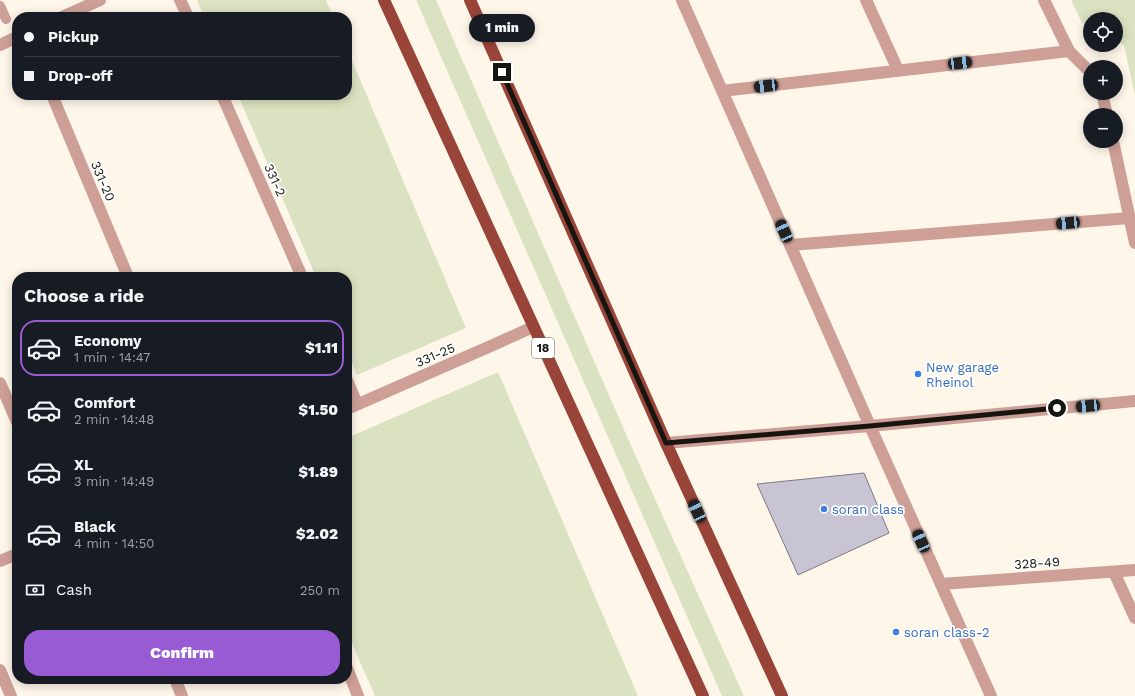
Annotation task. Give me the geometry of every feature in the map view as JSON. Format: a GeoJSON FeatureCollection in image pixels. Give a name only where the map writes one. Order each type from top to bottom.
{"type":"FeatureCollection","features":[{"type":"Feature","properties":{"kind":"highway","name":"18"},"geometry":{"type":"LineString","coordinates":[[384,0],[703,696]]}},
{"type":"Feature","properties":{"kind":"highway"},"geometry":{"type":"LineString","coordinates":[[470,0],[666,443],[782,696]]}},
{"type":"Feature","properties":{"kind":"street"},"geometry":{"type":"LineString","coordinates":[[73,12],[100,0]]}},
{"type":"Feature","properties":{"kind":"street"},"geometry":{"type":"LineString","coordinates":[[180,0],[186,12]]}},
{"type":"Feature","properties":{"kind":"street"},"geometry":{"type":"LineString","coordinates":[[682,0],[991,696]]}},
{"type":"Feature","properties":{"kind":"street"},"geometry":{"type":"LineString","coordinates":[[866,0],[898,70]]}},
{"type":"Feature","properties":{"kind":"street"},"geometry":{"type":"LineString","coordinates":[[1044,0],[1069,50],[1083,65]]}},
{"type":"Feature","properties":{"kind":"street"},"geometry":{"type":"LineString","coordinates":[[0,45],[12,39]]}},
{"type":"Feature","properties":{"kind":"street"},"geometry":{"type":"LineString","coordinates":[[722,90],[1069,50]]}},
{"type":"Feature","properties":{"kind":"street","name":"331-20"},"geometry":{"type":"LineString","coordinates":[[54,100],[126,272]]}},
{"type":"Feature","properties":{"kind":"street","name":"331-2"},"geometry":{"type":"LineString","coordinates":[[224,100],[300,272]]}},
{"type":"Feature","properties":{"kind":"street"},"geometry":{"type":"LineString","coordinates":[[1115,148],[1135,243]]}},
{"type":"Feature","properties":{"kind":"street"},"geometry":{"type":"LineString","coordinates":[[790,245],[1130,218]]}},
{"type":"Feature","properties":{"kind":"street","name":"331-25"},"geometry":{"type":"LineString","coordinates":[[352,406],[493,345],[533,326]]}},
{"type":"Feature","properties":{"kind":"street"},"geometry":{"type":"LineString","coordinates":[[0,383],[12,411]]}},
{"type":"Feature","properties":{"kind":"street"},"geometry":{"type":"LineString","coordinates":[[666,443],[870,426],[1135,401]]}},
{"type":"Feature","properties":{"kind":"street"},"geometry":{"type":"LineString","coordinates":[[0,561],[12,556]]}},
{"type":"Feature","properties":{"kind":"street","name":"328-49"},"geometry":{"type":"LineString","coordinates":[[941,584],[1135,570]]}},
{"type":"Feature","properties":{"kind":"street"},"geometry":{"type":"LineString","coordinates":[[1114,572],[1135,618]]}},
{"type":"Feature","properties":{"kind":"street"},"geometry":{"type":"LineString","coordinates":[[0,670],[10,696]]}},
{"type":"Feature","properties":{"kind":"street"},"geometry":{"type":"LineString","coordinates":[[352,681],[358,696]]}},
{"type":"Feature","properties":{"kind":"street"},"geometry":{"type":"LineString","coordinates":[[177,684],[182,696]]}},
{"type":"Feature","properties":{"kind":"lane"},"geometry":{"type":"LineString","coordinates":[[0,6],[6,19]]}},
{"type":"Feature","properties":{"kind":"green space"},"geometry":{"type":"Polygon","coordinates":[[[197,0],[326,0],[331,12],[202,12],[197,0]]]}},
{"type":"Feature","properties":{"kind":"green space"},"geometry":{"type":"Polygon","coordinates":[[[416,0],[436,0],[636,457],[744,696],[722,696],[416,0]]]}},
{"type":"Feature","properties":{"kind":"green space"},"geometry":{"type":"Polygon","coordinates":[[[1071,0],[1135,0],[1135,96],[1123,44],[1123,12],[1083,12],[1082,23],[1071,0]]]}},
{"type":"Feature","properties":{"kind":"green space"},"geometry":{"type":"Polygon","coordinates":[[[352,61],[466,328],[357,375],[352,363],[352,272],[314,272],[240,100],[352,100],[352,61]]]}},
{"type":"Feature","properties":{"kind":"green space"},"geometry":{"type":"Polygon","coordinates":[[[498,372],[638,696],[375,696],[352,643],[352,436],[498,372]]]}},
{"type":"Feature","properties":{"kind":"building","name":"soran class"},"geometry":{"type":"Polygon","coordinates":[[[864,473],[889,533],[798,575],[757,484],[864,473]]]}},
{"type":"Feature","properties":{"kind":"place","name":"New garage Rheinol"},"geometry":{"type":"Point","coordinates":[918,374]}},
{"type":"Feature","properties":{"kind":"place","name":"soran class"},"geometry":{"type":"Point","coordinates":[824,509]}},
{"type":"Feature","properties":{"kind":"place","name":"soran class-2"},"geometry":{"type":"Point","coordinates":[896,632]}},
{"type":"Feature","properties":{"kind":"route"},"geometry":{"type":"LineString","coordinates":[[502,72],[666,443],[870,426],[1057,408]]}}]}
